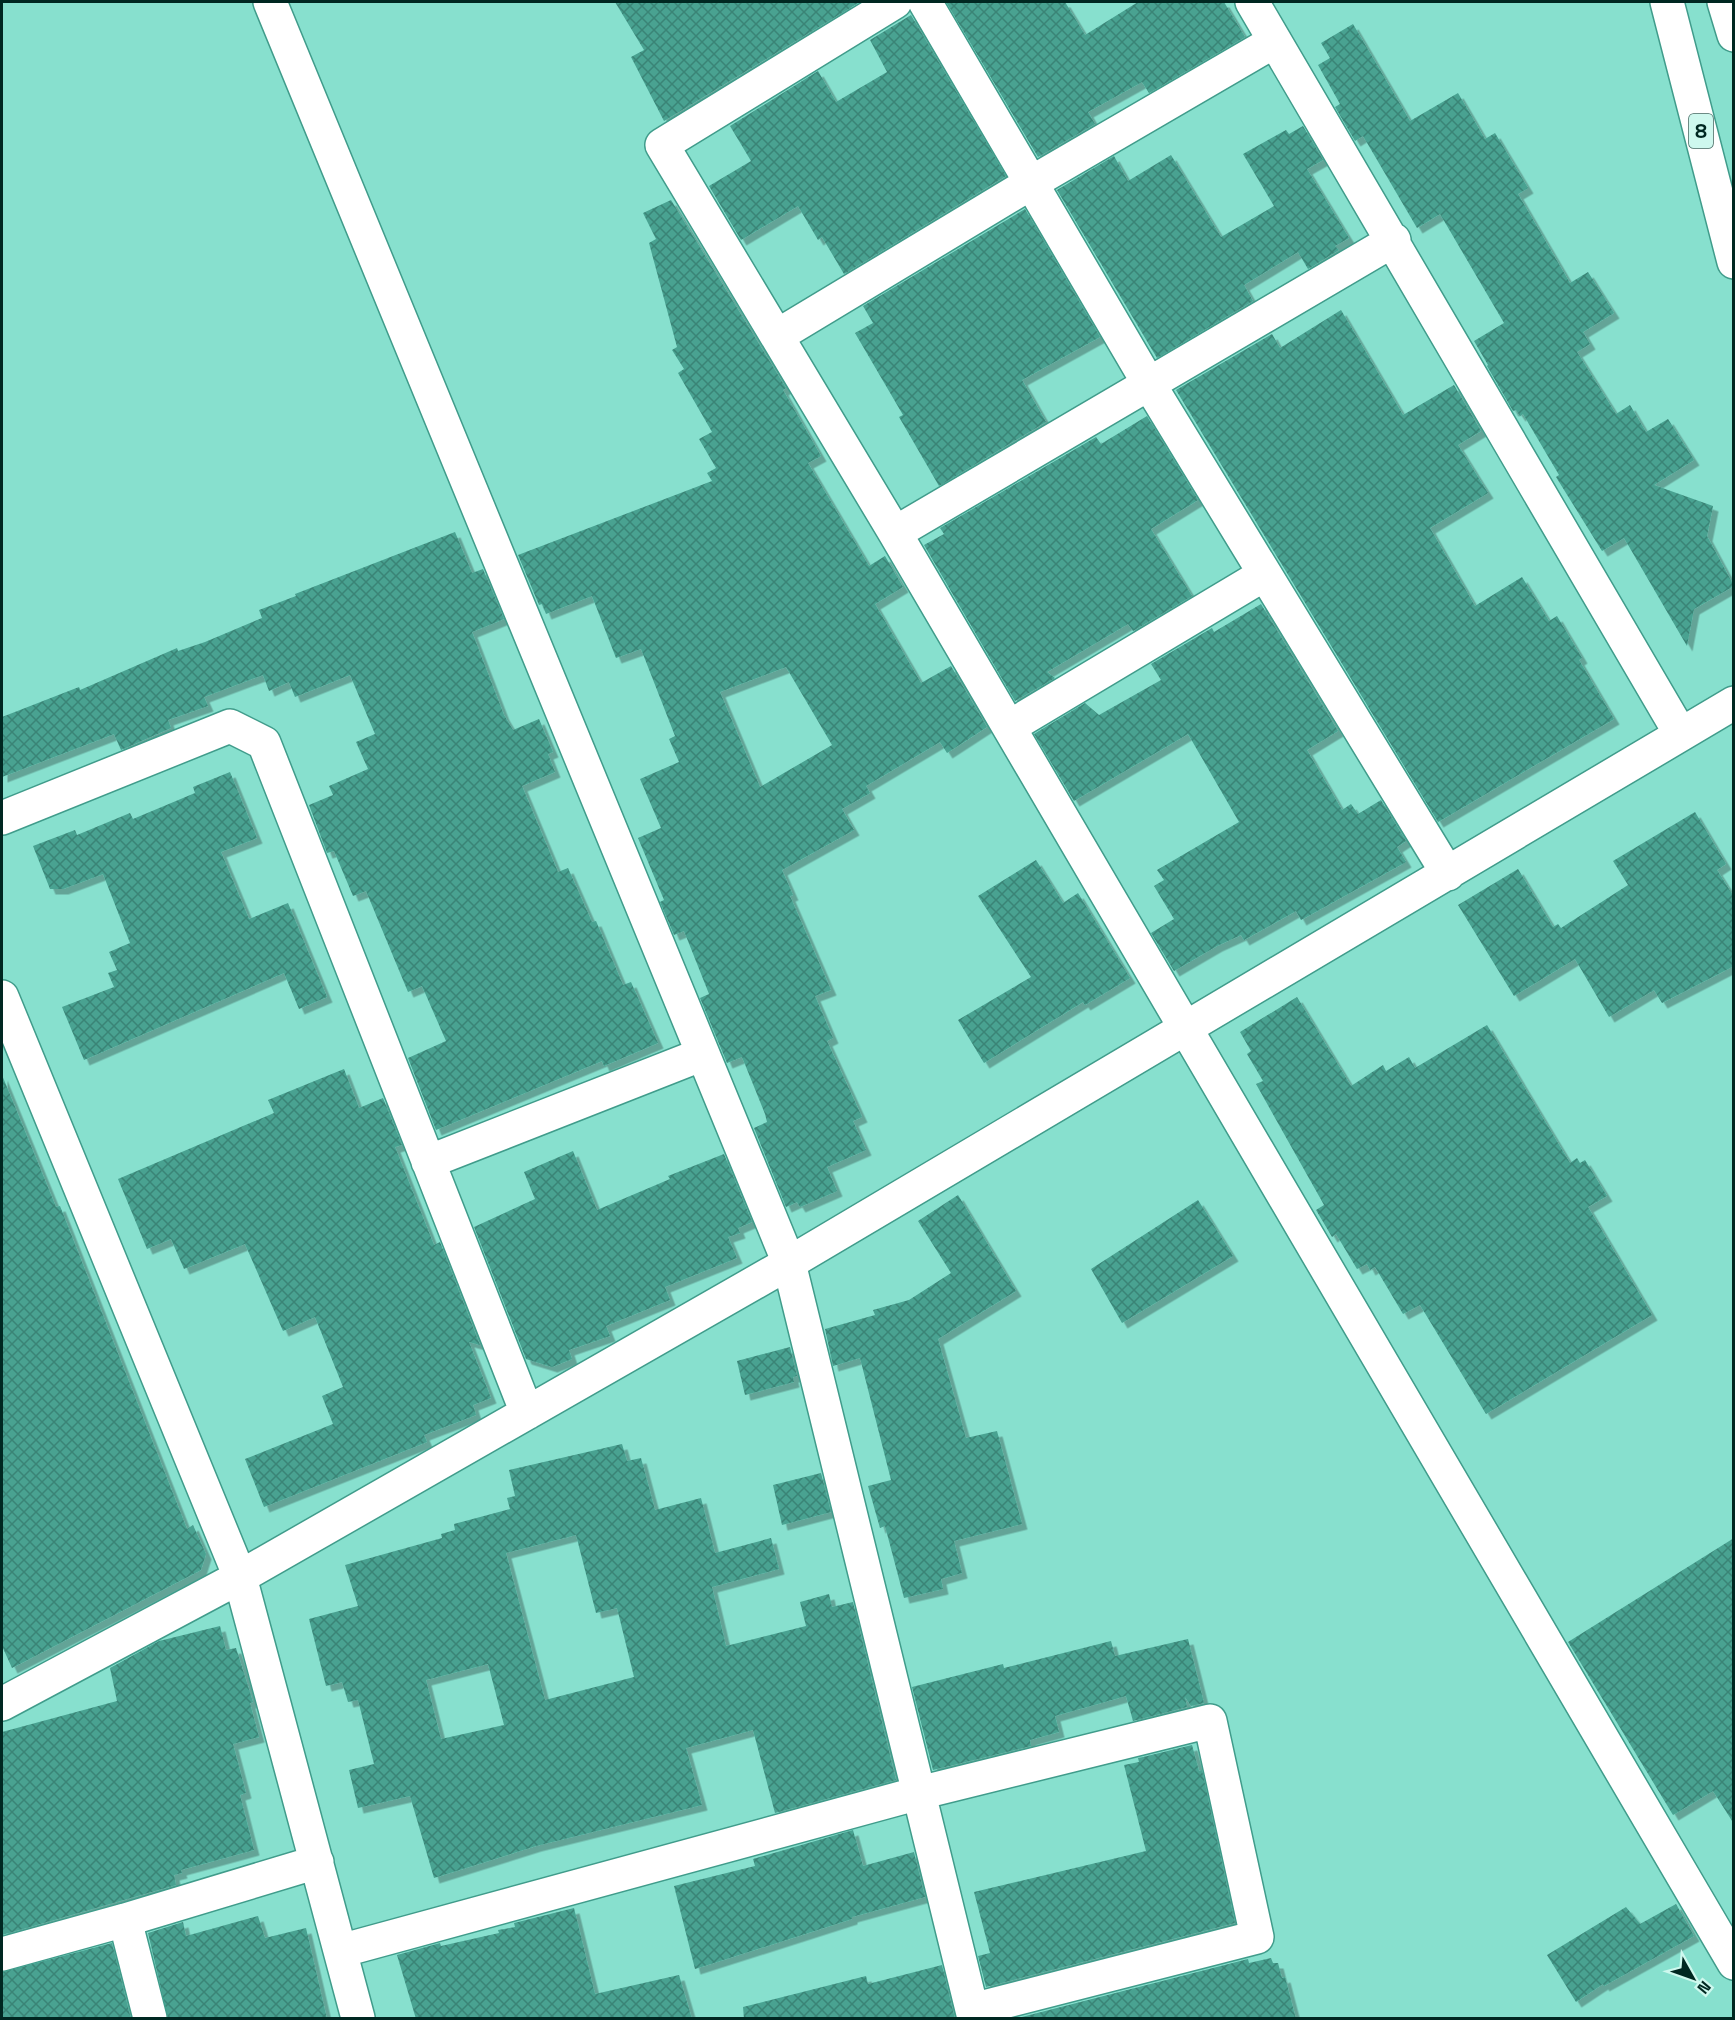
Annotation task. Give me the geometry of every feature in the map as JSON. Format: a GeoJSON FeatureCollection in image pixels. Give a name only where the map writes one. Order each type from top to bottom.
{"type":"FeatureCollection","features":[{"type":"Feature","properties":{"kind":"main road"},"geometry":{"type":"LineString","coordinates":[[270,2],[789,1263],[919,1792],[973,2014],[1257,1937],[1210,1721],[919,1792],[340,1951]]}},
{"type":"Feature","properties":{"kind":"main road"},"geometry":{"type":"LineString","coordinates":[[895,2],[662,145],[895,533],[1734,1963]]}},
{"type":"Feature","properties":{"kind":"main road"},"geometry":{"type":"LineString","coordinates":[[925,2],[1149,384],[1448,874]]}},
{"type":"Feature","properties":{"kind":"main road"},"geometry":{"type":"LineString","coordinates":[[1252,2],[1394,240],[1680,733]]}},
{"type":"Feature","properties":{"kind":"main road","name":"8"},"geometry":{"type":"LineString","coordinates":[[1667,2],[1734,262]]}},
{"type":"Feature","properties":{"kind":"main road"},"geometry":{"type":"LineString","coordinates":[[1724,2],[1734,34]]}},
{"type":"Feature","properties":{"kind":"main road"},"geometry":{"type":"LineString","coordinates":[[777,336],[1031,183],[1275,41]]}},
{"type":"Feature","properties":{"kind":"main road"},"geometry":{"type":"LineString","coordinates":[[895,533],[1394,240]]}},
{"type":"Feature","properties":{"kind":"main road"},"geometry":{"type":"LineString","coordinates":[[1009,727],[1265,574]]}},
{"type":"Feature","properties":{"kind":"main road"},"geometry":{"type":"LineString","coordinates":[[2,1704],[240,1577],[789,1263],[1734,703]]}},
{"type":"Feature","properties":{"kind":"main road"},"geometry":{"type":"LineString","coordinates":[[2,818],[230,726],[264,743],[527,1413]]}},
{"type":"Feature","properties":{"kind":"main road"},"geometry":{"type":"LineString","coordinates":[[2,997],[240,1577],[358,2019]]}},
{"type":"Feature","properties":{"kind":"main road"},"geometry":{"type":"LineString","coordinates":[[428,1162],[703,1054]]}},
{"type":"Feature","properties":{"kind":"main road"},"geometry":{"type":"LineString","coordinates":[[2,1954],[317,1862]]}},
{"type":"Feature","properties":{"kind":"main road"},"geometry":{"type":"LineString","coordinates":[[124,1920],[150,2019]]}},
{"type":"Feature","properties":{"kind":"building"},"geometry":{"type":"Polygon","coordinates":[[[615,2],[860,2],[664,121],[631,57],[644,50],[615,2]]]}},
{"type":"Feature","properties":{"kind":"building"},"geometry":{"type":"Polygon","coordinates":[[[946,2],[1065,2],[1085,35],[1138,2],[1224,2],[1245,37],[1149,93],[1142,82],[1088,112],[1095,124],[1038,157],[946,2]]]}},
{"type":"Feature","properties":{"kind":"building"},"geometry":{"type":"Polygon","coordinates":[[[911,15],[1006,176],[844,274],[822,237],[818,240],[798,206],[741,240],[709,186],[751,161],[730,126],[818,71],[836,102],[887,72],[870,40],[911,15]]]}},
{"type":"Feature","properties":{"kind":"building"},"geometry":{"type":"Polygon","coordinates":[[[1353,24],[1410,121],[1458,93],[1485,139],[1495,133],[1528,188],[1518,194],[1570,283],[1588,272],[1614,313],[1583,332],[1590,344],[1577,352],[1616,414],[1630,405],[1646,432],[1668,419],[1694,460],[1654,485],[1713,506],[1707,536],[1734,586],[1694,609],[1687,646],[1624,538],[1602,551],[1556,477],[1559,475],[1523,414],[1520,416],[1516,410],[1513,411],[1487,366],[1474,341],[1504,323],[1440,214],[1417,228],[1363,136],[1355,141],[1335,107],[1340,104],[1318,65],[1330,58],[1321,43],[1353,24]]]}},
{"type":"Feature","properties":{"kind":"building"},"geometry":{"type":"Polygon","coordinates":[[[1303,126],[1323,160],[1307,169],[1349,238],[1335,246],[1339,250],[1308,269],[1298,252],[1244,285],[1253,301],[1157,358],[1057,190],[1114,156],[1128,181],[1171,155],[1221,237],[1274,206],[1243,154],[1286,130],[1289,134],[1303,126]]]}},
{"type":"Feature","properties":{"kind":"building"},"geometry":{"type":"Polygon","coordinates":[[[671,200],[786,388],[783,390],[821,456],[808,463],[869,566],[885,556],[903,587],[875,604],[921,683],[951,666],[987,727],[947,753],[940,742],[866,786],[870,793],[842,809],[854,830],[782,870],[793,895],[790,896],[831,990],[815,996],[833,1038],[827,1041],[862,1117],[853,1121],[866,1150],[827,1167],[837,1191],[800,1207],[797,1202],[786,1207],[754,1128],[767,1122],[765,1114],[742,1057],[727,1063],[700,998],[709,994],[684,931],[674,935],[660,902],[664,900],[638,838],[661,828],[640,779],[679,762],[669,739],[675,736],[641,649],[616,658],[592,596],[546,614],[542,604],[539,605],[518,555],[712,481],[707,473],[716,468],[699,439],[712,432],[678,373],[684,369],[672,350],[677,347],[649,243],[656,239],[643,213],[671,200]],[[786,667],[720,692],[760,787],[832,745],[786,667]]]}},
{"type":"Feature","properties":{"kind":"building"},"geometry":{"type":"Polygon","coordinates":[[[1025,209],[1100,337],[1022,380],[1046,422],[939,486],[899,417],[903,415],[855,333],[873,323],[863,306],[1025,209]]]}},
{"type":"Feature","properties":{"kind":"building"},"geometry":{"type":"Polygon","coordinates":[[[1341,310],[1403,415],[1454,385],[1481,431],[1458,445],[1488,493],[1430,528],[1475,606],[1522,577],[1549,621],[1557,616],[1582,658],[1579,660],[1614,719],[1438,822],[1176,390],[1272,334],[1280,348],[1341,310]]]}},
{"type":"Feature","properties":{"kind":"building"},"geometry":{"type":"Polygon","coordinates":[[[1147,416],[1198,500],[1151,529],[1192,596],[1133,631],[1128,624],[1047,672],[1055,678],[1015,701],[924,545],[944,534],[940,528],[1096,437],[1101,444],[1147,416]]]}},
{"type":"Feature","properties":{"kind":"building"},"geometry":{"type":"Polygon","coordinates":[[[455,532],[472,573],[483,569],[504,619],[472,632],[504,715],[513,730],[539,719],[553,752],[548,754],[555,772],[522,786],[558,872],[568,868],[592,922],[596,921],[623,985],[631,982],[658,1043],[604,1066],[602,1061],[436,1130],[408,1058],[446,1041],[422,986],[408,992],[366,891],[353,896],[334,851],[327,853],[309,805],[333,795],[329,786],[368,769],[356,742],[375,734],[350,675],[295,697],[289,682],[269,691],[263,675],[204,697],[208,706],[168,720],[171,728],[121,750],[114,734],[2,777],[2,717],[79,687],[80,690],[177,648],[178,651],[205,642],[262,618],[259,610],[296,596],[295,594],[455,532]]]}},
{"type":"Feature","properties":{"kind":"building"},"geometry":{"type":"Polygon","coordinates":[[[1261,604],[1338,731],[1307,750],[1342,810],[1351,804],[1358,814],[1381,800],[1406,841],[1397,847],[1406,862],[1301,920],[1296,911],[1244,940],[1241,935],[1217,946],[1174,971],[1151,933],[1174,919],[1154,886],[1164,880],[1157,870],[1239,822],[1188,734],[1074,801],[1034,734],[1085,703],[1099,715],[1161,680],[1151,664],[1212,628],[1214,632],[1261,604]]]}},
{"type":"Feature","properties":{"kind":"building"},"geometry":{"type":"Polygon","coordinates":[[[230,772],[257,838],[221,852],[249,919],[288,903],[327,997],[299,1009],[284,973],[84,1060],[62,1007],[114,987],[108,973],[117,970],[109,952],[130,943],[103,874],[63,889],[50,889],[33,846],[75,830],[77,835],[130,813],[133,819],[195,793],[193,787],[230,772]]]}},
{"type":"Feature","properties":{"kind":"building"},"geometry":{"type":"Polygon","coordinates":[[[1695,812],[1726,864],[1717,870],[1734,897],[1734,966],[1662,1003],[1654,990],[1609,1017],[1575,959],[1514,996],[1458,905],[1518,869],[1553,927],[1558,924],[1561,928],[1628,885],[1613,861],[1695,812]]]}},
{"type":"Feature","properties":{"kind":"building"},"geometry":{"type":"Polygon","coordinates":[[[1036,860],[1063,903],[1078,893],[1130,978],[1085,1005],[1083,1002],[984,1063],[958,1020],[1031,977],[978,896],[1036,860]]]}},
{"type":"Feature","properties":{"kind":"building"},"geometry":{"type":"Polygon","coordinates":[[[1297,997],[1351,1086],[1383,1065],[1386,1071],[1409,1057],[1415,1068],[1487,1025],[1570,1163],[1577,1158],[1580,1163],[1585,1160],[1607,1196],[1588,1207],[1652,1315],[1486,1414],[1420,1305],[1403,1314],[1375,1267],[1370,1270],[1367,1264],[1357,1269],[1336,1234],[1332,1237],[1316,1210],[1324,1205],[1256,1084],[1263,1081],[1247,1054],[1251,1051],[1240,1032],[1297,997]]]}},
{"type":"Feature","properties":{"kind":"building"},"geometry":{"type":"Polygon","coordinates":[[[344,1069],[359,1108],[383,1098],[402,1145],[395,1147],[434,1245],[440,1242],[480,1345],[469,1342],[491,1398],[473,1405],[476,1415],[424,1435],[427,1442],[264,1507],[245,1459],[333,1424],[322,1396],[343,1387],[315,1317],[283,1331],[245,1244],[184,1269],[171,1239],[147,1249],[118,1179],[274,1113],[268,1100],[344,1069]]]}},
{"type":"Feature","properties":{"kind":"building"},"geometry":{"type":"Polygon","coordinates":[[[2,1075],[56,1207],[60,1206],[187,1529],[193,1525],[206,1554],[201,1570],[12,1668],[2,1646],[2,1075]]]}},
{"type":"Feature","properties":{"kind":"building"},"geometry":{"type":"Polygon","coordinates":[[[573,1151],[597,1210],[670,1179],[668,1176],[724,1154],[752,1222],[738,1228],[740,1233],[728,1237],[737,1258],[665,1287],[670,1300],[606,1326],[610,1336],[569,1350],[572,1359],[552,1367],[526,1359],[474,1227],[535,1199],[524,1172],[573,1151]]]}},
{"type":"Feature","properties":{"kind":"building"},"geometry":{"type":"Polygon","coordinates":[[[958,1195],[1016,1291],[938,1339],[966,1438],[997,1431],[1022,1524],[954,1541],[962,1573],[941,1579],[943,1589],[904,1598],[885,1526],[880,1528],[868,1486],[891,1480],[860,1358],[833,1366],[825,1329],[875,1315],[873,1310],[909,1300],[951,1273],[918,1221],[958,1195]]]}},
{"type":"Feature","properties":{"kind":"building"},"geometry":{"type":"Polygon","coordinates":[[[1198,1200],[1233,1256],[1122,1323],[1091,1269],[1198,1200]]]}},
{"type":"Feature","properties":{"kind":"building"},"geometry":{"type":"Polygon","coordinates":[[[790,1347],[797,1376],[793,1377],[794,1382],[745,1395],[737,1361],[790,1347]]]}},
{"type":"Feature","properties":{"kind":"building"},"geometry":{"type":"Polygon","coordinates":[[[622,1444],[627,1461],[641,1458],[655,1510],[701,1498],[715,1553],[771,1538],[779,1569],[712,1587],[726,1646],[806,1626],[800,1602],[829,1594],[832,1607],[853,1602],[896,1780],[775,1813],[753,1730],[686,1748],[702,1805],[536,1846],[434,1878],[410,1796],[358,1808],[349,1770],[374,1764],[358,1700],[348,1702],[342,1682],[326,1686],[309,1619],[358,1606],[345,1565],[442,1538],[441,1534],[455,1530],[454,1524],[510,1509],[507,1498],[515,1496],[509,1470],[622,1444]],[[576,1535],[506,1553],[545,1700],[634,1677],[617,1608],[596,1613],[576,1535]],[[488,1664],[426,1680],[441,1739],[504,1725],[488,1664]]]}},
{"type":"Feature","properties":{"kind":"building"},"geometry":{"type":"Polygon","coordinates":[[[821,1473],[831,1512],[782,1525],[773,1485],[821,1473]]]}},
{"type":"Feature","properties":{"kind":"building"},"geometry":{"type":"Polygon","coordinates":[[[1734,1538],[1734,1824],[1713,1791],[1673,1815],[1568,1642],[1734,1538]]]}},
{"type":"Feature","properties":{"kind":"building"},"geometry":{"type":"Polygon","coordinates":[[[220,1626],[226,1650],[236,1648],[253,1702],[250,1703],[259,1737],[233,1744],[246,1793],[240,1795],[254,1850],[181,1870],[182,1873],[174,1875],[176,1885],[2,1935],[2,1732],[117,1701],[110,1668],[159,1641],[220,1626]]]}},
{"type":"Feature","properties":{"kind":"building"},"geometry":{"type":"Polygon","coordinates":[[[1188,1639],[1204,1703],[1191,1706],[1185,1697],[1187,1707],[1133,1721],[1126,1696],[1055,1716],[1059,1732],[1030,1740],[1031,1746],[933,1770],[912,1687],[1003,1664],[1004,1668],[1111,1641],[1115,1656],[1188,1639]]]}},
{"type":"Feature","properties":{"kind":"building"},"geometry":{"type":"Polygon","coordinates":[[[1192,1745],[1199,1771],[1202,1770],[1235,1923],[986,1987],[978,1956],[990,1953],[974,1892],[1146,1851],[1124,1765],[1139,1762],[1138,1758],[1192,1745]]]}},
{"type":"Feature","properties":{"kind":"building"},"geometry":{"type":"Polygon","coordinates":[[[853,1830],[863,1866],[914,1852],[925,1897],[852,1917],[852,1919],[695,1969],[674,1886],[755,1866],[753,1859],[853,1830]]]}},
{"type":"Feature","properties":{"kind":"building"},"geometry":{"type":"Polygon","coordinates":[[[1676,1904],[1694,1936],[1604,1986],[1603,1984],[1576,2002],[1547,1955],[1626,1907],[1640,1924],[1676,1904]]]}},
{"type":"Feature","properties":{"kind":"building"},"geometry":{"type":"Polygon","coordinates":[[[574,1908],[595,1994],[679,1975],[692,2019],[416,2019],[397,1955],[440,1943],[441,1946],[499,1933],[498,1930],[515,1927],[514,1923],[574,1908]]]}},
{"type":"Feature","properties":{"kind":"building"},"geometry":{"type":"Polygon","coordinates":[[[258,1916],[265,1938],[306,1928],[327,2019],[168,2019],[148,1933],[183,1922],[186,1936],[258,1916]]]}},
{"type":"Feature","properties":{"kind":"building"},"geometry":{"type":"Polygon","coordinates":[[[112,1943],[131,2019],[2,2019],[2,1972],[112,1943]]]}},
{"type":"Feature","properties":{"kind":"building"},"geometry":{"type":"Polygon","coordinates":[[[1271,1958],[1273,1963],[1278,1963],[1282,1978],[1285,1977],[1296,2019],[1014,2019],[1248,1959],[1249,1963],[1271,1958]]]}},
{"type":"Feature","properties":{"kind":"building"},"geometry":{"type":"Polygon","coordinates":[[[942,1965],[955,2019],[744,2019],[743,2007],[866,1976],[868,1984],[942,1965]]]}}]}
